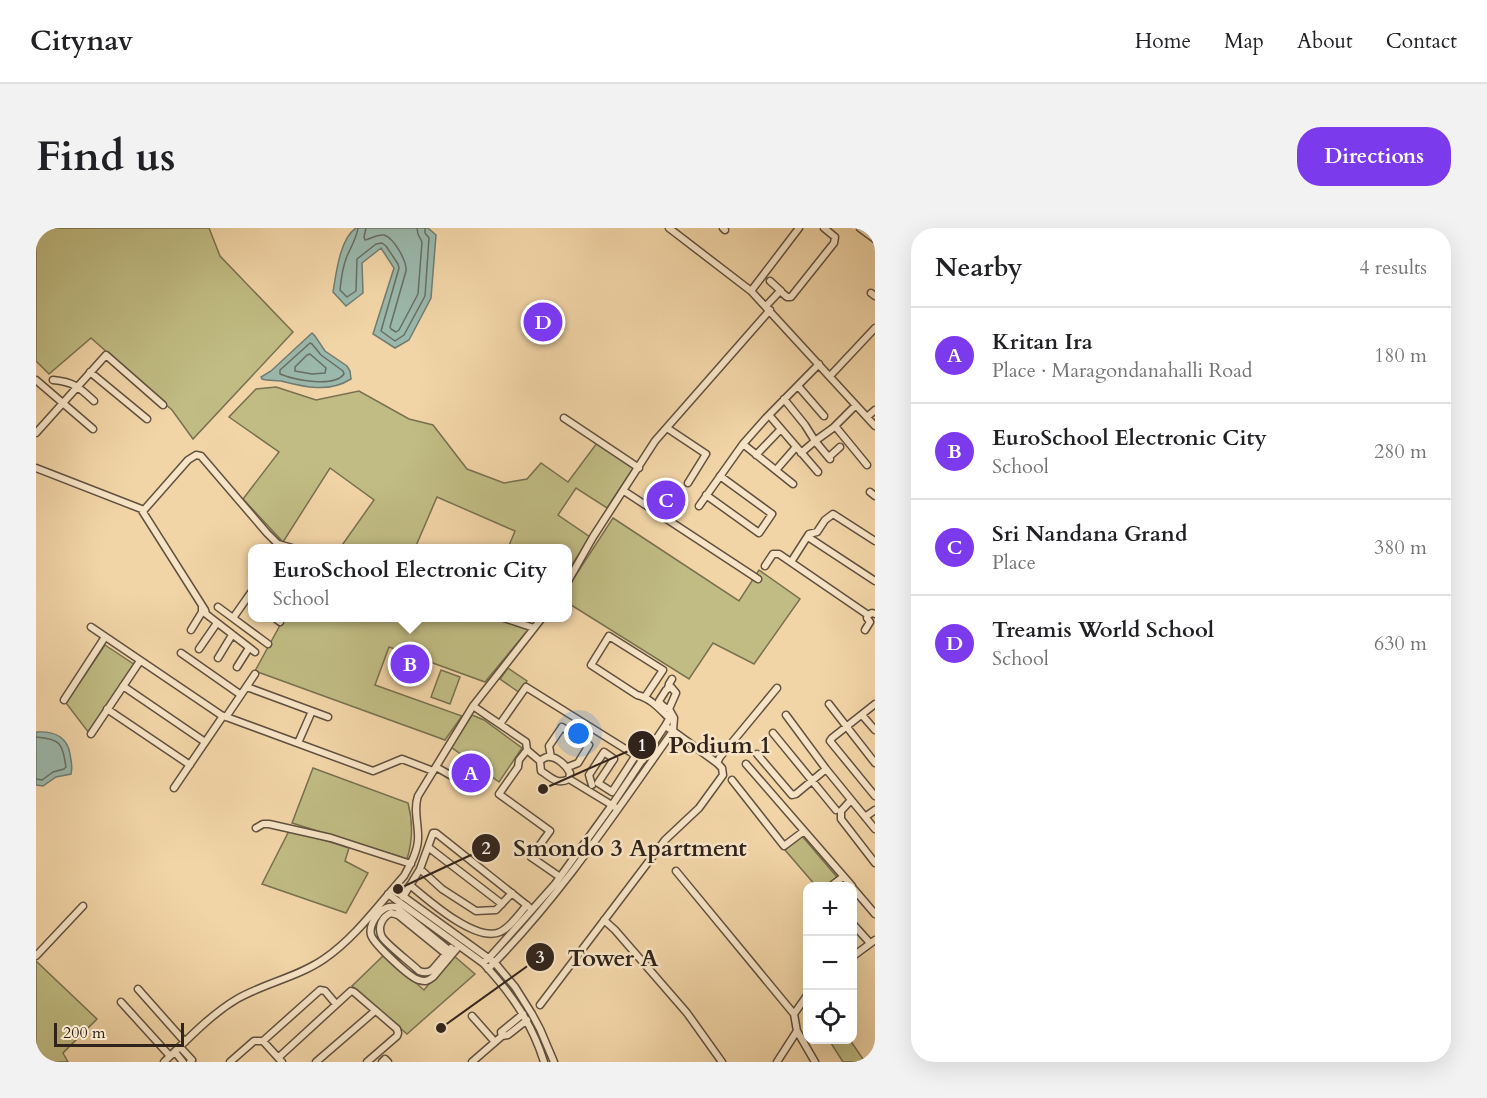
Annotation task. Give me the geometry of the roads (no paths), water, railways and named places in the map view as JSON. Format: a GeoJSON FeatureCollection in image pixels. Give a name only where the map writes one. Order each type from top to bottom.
{"type":"FeatureCollection","features":[{"type":"Feature","properties":{"kind":"street"},"geometry":{"type":"LineString","coordinates":[[752,291],[799,228]]}},
{"type":"Feature","properties":{"kind":"street"},"geometry":{"type":"LineString","coordinates":[[770,281],[787,297],[791,297],[834,243],[835,237],[824,228]]}},
{"type":"Feature","properties":{"kind":"street"},"geometry":{"type":"LineString","coordinates":[[860,228],[875,239]]}},
{"type":"Feature","properties":{"kind":"street"},"geometry":{"type":"LineString","coordinates":[[673,229],[752,291],[875,426]]}},
{"type":"Feature","properties":{"kind":"street"},"geometry":{"type":"LineString","coordinates":[[572,573],[655,441],[781,291]]}},
{"type":"Feature","properties":{"kind":"street"},"geometry":{"type":"LineString","coordinates":[[830,376],[875,328]]}},
{"type":"Feature","properties":{"kind":"street"},"geometry":{"type":"LineString","coordinates":[[36,434],[106,355],[163,405]]}},
{"type":"Feature","properties":{"kind":"street"},"geometry":{"type":"LineString","coordinates":[[699,506],[743,444],[769,414],[819,364]]}},
{"type":"Feature","properties":{"kind":"street"},"geometry":{"type":"LineString","coordinates":[[90,372],[147,419]]}},
{"type":"Feature","properties":{"kind":"street"},"geometry":{"type":"LineString","coordinates":[[36,380],[93,429]]}},
{"type":"Feature","properties":{"kind":"street"},"geometry":{"type":"LineString","coordinates":[[53,380],[77,386],[94,401]]}},
{"type":"Feature","properties":{"kind":"street"},"geometry":{"type":"LineString","coordinates":[[798,386],[824,416]]}},
{"type":"Feature","properties":{"kind":"street"},"geometry":{"type":"LineString","coordinates":[[784,399],[829,458],[840,447]]}},
{"type":"Feature","properties":{"kind":"street"},"geometry":{"type":"LineString","coordinates":[[801,453],[835,426],[856,405]]}},
{"type":"Feature","properties":{"kind":"street"},"geometry":{"type":"LineString","coordinates":[[867,417],[875,410]]}},
{"type":"Feature","properties":{"kind":"street"},"geometry":{"type":"LineString","coordinates":[[769,414],[818,472]]}},
{"type":"Feature","properties":{"kind":"street"},"geometry":{"type":"LineString","coordinates":[[564,418],[639,468]]}},
{"type":"Feature","properties":{"kind":"street"},"geometry":{"type":"LineString","coordinates":[[835,426],[867,465]]}},
{"type":"Feature","properties":{"kind":"street"},"geometry":{"type":"LineString","coordinates":[[667,428],[706,454],[688,483]]}},
{"type":"Feature","properties":{"kind":"street"},"geometry":{"type":"LineString","coordinates":[[756,454],[781,429]]}},
{"type":"Feature","properties":{"kind":"street"},"geometry":{"type":"LineString","coordinates":[[743,444],[793,484]]}},
{"type":"Feature","properties":{"kind":"street"},"geometry":{"type":"LineString","coordinates":[[776,470],[796,447]]}},
{"type":"Feature","properties":{"kind":"street"},"geometry":{"type":"LineString","coordinates":[[142,510],[188,460],[196,455],[201,456],[231,493],[282,544]]}},
{"type":"Feature","properties":{"kind":"street"},"geometry":{"type":"LineString","coordinates":[[37,469],[142,510],[206,614],[252,650],[237,667]]}},
{"type":"Feature","properties":{"kind":"street"},"geometry":{"type":"LineString","coordinates":[[706,495],[759,532],[772,514],[720,476]]}},
{"type":"Feature","properties":{"kind":"street"},"geometry":{"type":"LineString","coordinates":[[624,490],[758,579]]}},
{"type":"Feature","properties":{"kind":"street"},"geometry":{"type":"LineString","coordinates":[[791,562],[807,537],[811,533],[818,532],[825,520],[834,514],[875,542]]}},
{"type":"Feature","properties":{"kind":"street"},"geometry":{"type":"LineString","coordinates":[[807,537],[875,581]]}},
{"type":"Feature","properties":{"kind":"street"},"geometry":{"type":"LineString","coordinates":[[765,566],[776,553],[791,562],[872,618],[865,630]]}},
{"type":"Feature","properties":{"kind":"street"},"geometry":{"type":"LineString","coordinates":[[233,618],[248,601]]}},
{"type":"Feature","properties":{"kind":"street"},"geometry":{"type":"LineString","coordinates":[[191,630],[202,612],[202,606]]}},
{"type":"Feature","properties":{"kind":"street"},"geometry":{"type":"LineString","coordinates":[[218,607],[268,644]]}},
{"type":"Feature","properties":{"kind":"street"},"geometry":{"type":"LineString","coordinates":[[516,622],[534,628]]}},
{"type":"Feature","properties":{"kind":"street"},"geometry":{"type":"LineString","coordinates":[[164,1062],[208,1020],[236,1000],[268,984],[303,971],[326,958],[348,938],[404,876],[416,851],[418,839],[415,803],[418,796],[473,706],[539,622]]}},
{"type":"Feature","properties":{"kind":"street"},"geometry":{"type":"LineString","coordinates":[[199,649],[217,623]]}},
{"type":"Feature","properties":{"kind":"street"},"geometry":{"type":"LineString","coordinates":[[91,627],[225,716],[373,771],[402,759],[434,769],[464,783]]}},
{"type":"Feature","properties":{"kind":"street"},"geometry":{"type":"LineString","coordinates":[[218,658],[232,635]]}},
{"type":"Feature","properties":{"kind":"street"},"geometry":{"type":"LineString","coordinates":[[483,963],[492,960],[535,919],[615,807],[669,719],[645,697],[638,695],[591,665],[609,636],[663,670],[645,697]]}},
{"type":"Feature","properties":{"kind":"street"},"geometry":{"type":"LineString","coordinates":[[64,699],[105,637]]}},
{"type":"Feature","properties":{"kind":"street"},"geometry":{"type":"LineString","coordinates":[[181,653],[241,695]]}},
{"type":"Feature","properties":{"kind":"street"},"geometry":{"type":"LineString","coordinates":[[91,734],[140,661]]}},
{"type":"Feature","properties":{"kind":"street"},"geometry":{"type":"LineString","coordinates":[[174,788],[255,674]]}},
{"type":"Feature","properties":{"kind":"street"},"geometry":{"type":"LineString","coordinates":[[411,885],[475,932],[494,934],[501,932],[560,877],[673,731],[674,718],[669,708],[661,705],[659,701],[672,679]]}},
{"type":"Feature","properties":{"kind":"street"},"geometry":{"type":"LineString","coordinates":[[123,686],[206,742]]}},
{"type":"Feature","properties":{"kind":"street"},"geometry":{"type":"LineString","coordinates":[[247,687],[328,717]]}},
{"type":"Feature","properties":{"kind":"street"},"geometry":{"type":"LineString","coordinates":[[500,724],[526,687],[643,760]]}},
{"type":"Feature","properties":{"kind":"street"},"geometry":{"type":"LineString","coordinates":[[668,688],[671,687],[676,693],[669,708]]}},
{"type":"Feature","properties":{"kind":"street"},"geometry":{"type":"LineString","coordinates":[[717,763],[777,688]]}},
{"type":"Feature","properties":{"kind":"street"},"geometry":{"type":"LineString","coordinates":[[829,704],[875,763]]}},
{"type":"Feature","properties":{"kind":"street"},"geometry":{"type":"LineString","coordinates":[[875,704],[832,738],[831,742],[875,796]]}},
{"type":"Feature","properties":{"kind":"street"},"geometry":{"type":"LineString","coordinates":[[473,706],[526,742],[527,750],[540,760],[541,771],[560,782],[569,779],[612,792],[636,755]]}},
{"type":"Feature","properties":{"kind":"street"},"geometry":{"type":"LineString","coordinates":[[107,709],[190,765]]}},
{"type":"Feature","properties":{"kind":"street"},"geometry":{"type":"LineString","coordinates":[[298,743],[312,711]]}},
{"type":"Feature","properties":{"kind":"street"},"geometry":{"type":"LineString","coordinates":[[786,715],[875,829]]}},
{"type":"Feature","properties":{"kind":"street"},"geometry":{"type":"LineString","coordinates":[[862,715],[875,730]]}},
{"type":"Feature","properties":{"kind":"street"},"geometry":{"type":"LineString","coordinates":[[540,1005],[665,840],[699,808],[723,775],[722,768],[717,763],[665,726]]}},
{"type":"Feature","properties":{"kind":"street"},"geometry":{"type":"LineString","coordinates":[[551,757],[549,746],[562,727],[589,745],[578,763],[568,767]]}},
{"type":"Feature","properties":{"kind":"street"},"geometry":{"type":"LineString","coordinates":[[773,733],[836,810]]}},
{"type":"Feature","properties":{"kind":"street"},"geometry":{"type":"LineString","coordinates":[[527,750],[499,794],[550,831],[531,857],[560,877]]}},
{"type":"Feature","properties":{"kind":"street"},"geometry":{"type":"LineString","coordinates":[[593,786],[614,759],[604,752],[589,775],[593,786],[615,807]]}},
{"type":"Feature","properties":{"kind":"street"},"geometry":{"type":"LineString","coordinates":[[757,754],[792,795],[826,769]]}},
{"type":"Feature","properties":{"kind":"street"},"geometry":{"type":"LineString","coordinates":[[540,760],[548,756],[568,767],[569,779]]}},
{"type":"Feature","properties":{"kind":"street"},"geometry":{"type":"LineString","coordinates":[[746,764],[848,882]]}},
{"type":"Feature","properties":{"kind":"street"},"geometry":{"type":"LineString","coordinates":[[732,780],[784,846],[804,831]]}},
{"type":"Feature","properties":{"kind":"street"},"geometry":{"type":"LineString","coordinates":[[851,800],[840,813],[841,819],[875,863]]}},
{"type":"Feature","properties":{"kind":"street"},"geometry":{"type":"LineString","coordinates":[[865,817],[875,810]]}},
{"type":"Feature","properties":{"kind":"street"},"geometry":{"type":"LineString","coordinates":[[256,828],[269,824],[331,838],[411,864]]}},
{"type":"Feature","properties":{"kind":"street"},"geometry":{"type":"LineString","coordinates":[[403,894],[420,868],[433,832],[529,907]]}},
{"type":"Feature","properties":{"kind":"street"},"geometry":{"type":"LineString","coordinates":[[428,847],[502,904]]}},
{"type":"Feature","properties":{"kind":"street"},"geometry":{"type":"LineString","coordinates":[[420,868],[442,889],[476,911],[496,910],[512,893]]}},
{"type":"Feature","properties":{"kind":"street"},"geometry":{"type":"LineString","coordinates":[[676,871],[794,1014],[798,1031],[815,1062]]}},
{"type":"Feature","properties":{"kind":"street"},"geometry":{"type":"LineString","coordinates":[[836,882],[843,877]]}},
{"type":"Feature","properties":{"kind":"street"},"geometry":{"type":"LineString","coordinates":[[391,891],[403,894],[492,960],[515,987],[532,1014],[554,1062]]}},
{"type":"Feature","properties":{"kind":"street"},"geometry":{"type":"LineString","coordinates":[[391,891],[457,945],[483,963],[515,1001],[525,1017],[538,1043],[544,1062]]}},
{"type":"Feature","properties":{"kind":"street"},"geometry":{"type":"LineString","coordinates":[[857,893],[875,914]]}},
{"type":"Feature","properties":{"kind":"street"},"geometry":{"type":"LineString","coordinates":[[36,956],[83,906]]}},
{"type":"Feature","properties":{"kind":"street"},"geometry":{"type":"LineString","coordinates":[[448,952],[396,907],[383,909],[373,921],[371,935],[374,941],[415,979],[422,981],[433,978],[457,945]]}},
{"type":"Feature","properties":{"kind":"street"},"geometry":{"type":"LineString","coordinates":[[488,969],[529,907]]}},
{"type":"Feature","properties":{"kind":"street"},"geometry":{"type":"LineString","coordinates":[[448,952],[398,915],[391,913],[383,918],[380,926],[381,935],[419,971],[431,971],[457,945]]}},
{"type":"Feature","properties":{"kind":"street"},"geometry":{"type":"LineString","coordinates":[[604,920],[687,1013],[722,1062]]}},
{"type":"Feature","properties":{"kind":"street"},"geometry":{"type":"LineString","coordinates":[[857,927],[873,941],[857,953]]}},
{"type":"Feature","properties":{"kind":"street"},"geometry":{"type":"LineString","coordinates":[[138,988],[178,1049],[183,1062]]}},
{"type":"Feature","properties":{"kind":"street"},"geometry":{"type":"LineString","coordinates":[[230,1062],[254,1041],[263,1041],[320,990],[325,991],[336,1004]]}},
{"type":"Feature","properties":{"kind":"street"},"geometry":{"type":"LineString","coordinates":[[263,1041],[281,1060],[351,990],[398,1032],[397,1036],[367,1062]]}},
{"type":"Feature","properties":{"kind":"street"},"geometry":{"type":"LineString","coordinates":[[794,1014],[803,1000]]}},
{"type":"Feature","properties":{"kind":"street"},"geometry":{"type":"LineString","coordinates":[[121,1002],[192,1061]]}},
{"type":"Feature","properties":{"kind":"street"},"geometry":{"type":"LineString","coordinates":[[316,1062],[375,1011]]}},
{"type":"Feature","properties":{"kind":"street"},"geometry":{"type":"LineString","coordinates":[[472,1016],[495,1042]]}},
{"type":"Feature","properties":{"kind":"street"},"geometry":{"type":"LineString","coordinates":[[472,1062],[502,1036],[508,1035],[525,1017]]}},
{"type":"Feature","properties":{"kind":"street"},"geometry":{"type":"LineString","coordinates":[[777,1062],[798,1031]]}},
{"type":"Feature","properties":{"kind":"street"},"geometry":{"type":"LineString","coordinates":[[382,1062],[386,1059],[388,1062]]}},
{"type":"Feature","properties":{"kind":"water"},"geometry":{"type":"Polygon","coordinates":[[[356,228],[428,228],[436,235],[431,298],[409,340],[395,348],[373,334],[394,268],[381,248],[362,263],[363,293],[346,306],[333,292],[342,248],[356,228]]]}},
{"type":"Feature","properties":{"kind":"water"},"geometry":{"type":"Polygon","coordinates":[[[312,333],[325,351],[347,366],[351,379],[334,386],[316,388],[262,379],[261,377],[271,371],[312,333]]]}},
{"type":"Feature","properties":{"kind":"water"},"geometry":{"type":"Polygon","coordinates":[[[36,732],[48,732],[66,742],[71,762],[71,774],[56,777],[43,786],[36,785],[36,732]]]}},
{"type":"Feature","properties":{"kind":"place","name":"Treamis World School"},"geometry":{"type":"Point","coordinates":[543,322]}},
{"type":"Feature","properties":{"kind":"place","name":"Sri Nandana Grand"},"geometry":{"type":"Point","coordinates":[666,500]}},
{"type":"Feature","properties":{"kind":"place","name":"EuroSchool Electronic City"},"geometry":{"type":"Point","coordinates":[410,664]}},
{"type":"Feature","properties":{"kind":"place","name":"Kritan Ira"},"geometry":{"type":"Point","coordinates":[471,773]}},
{"type":"Feature","properties":{"kind":"place","name":"Podium 1"},"geometry":{"type":"Point","coordinates":[543,789]}},
{"type":"Feature","properties":{"kind":"place","name":"Smondo 3 Apartment"},"geometry":{"type":"Point","coordinates":[398,889]}},
{"type":"Feature","properties":{"kind":"place","name":"Tower A"},"geometry":{"type":"Point","coordinates":[441,1028]}}]}
